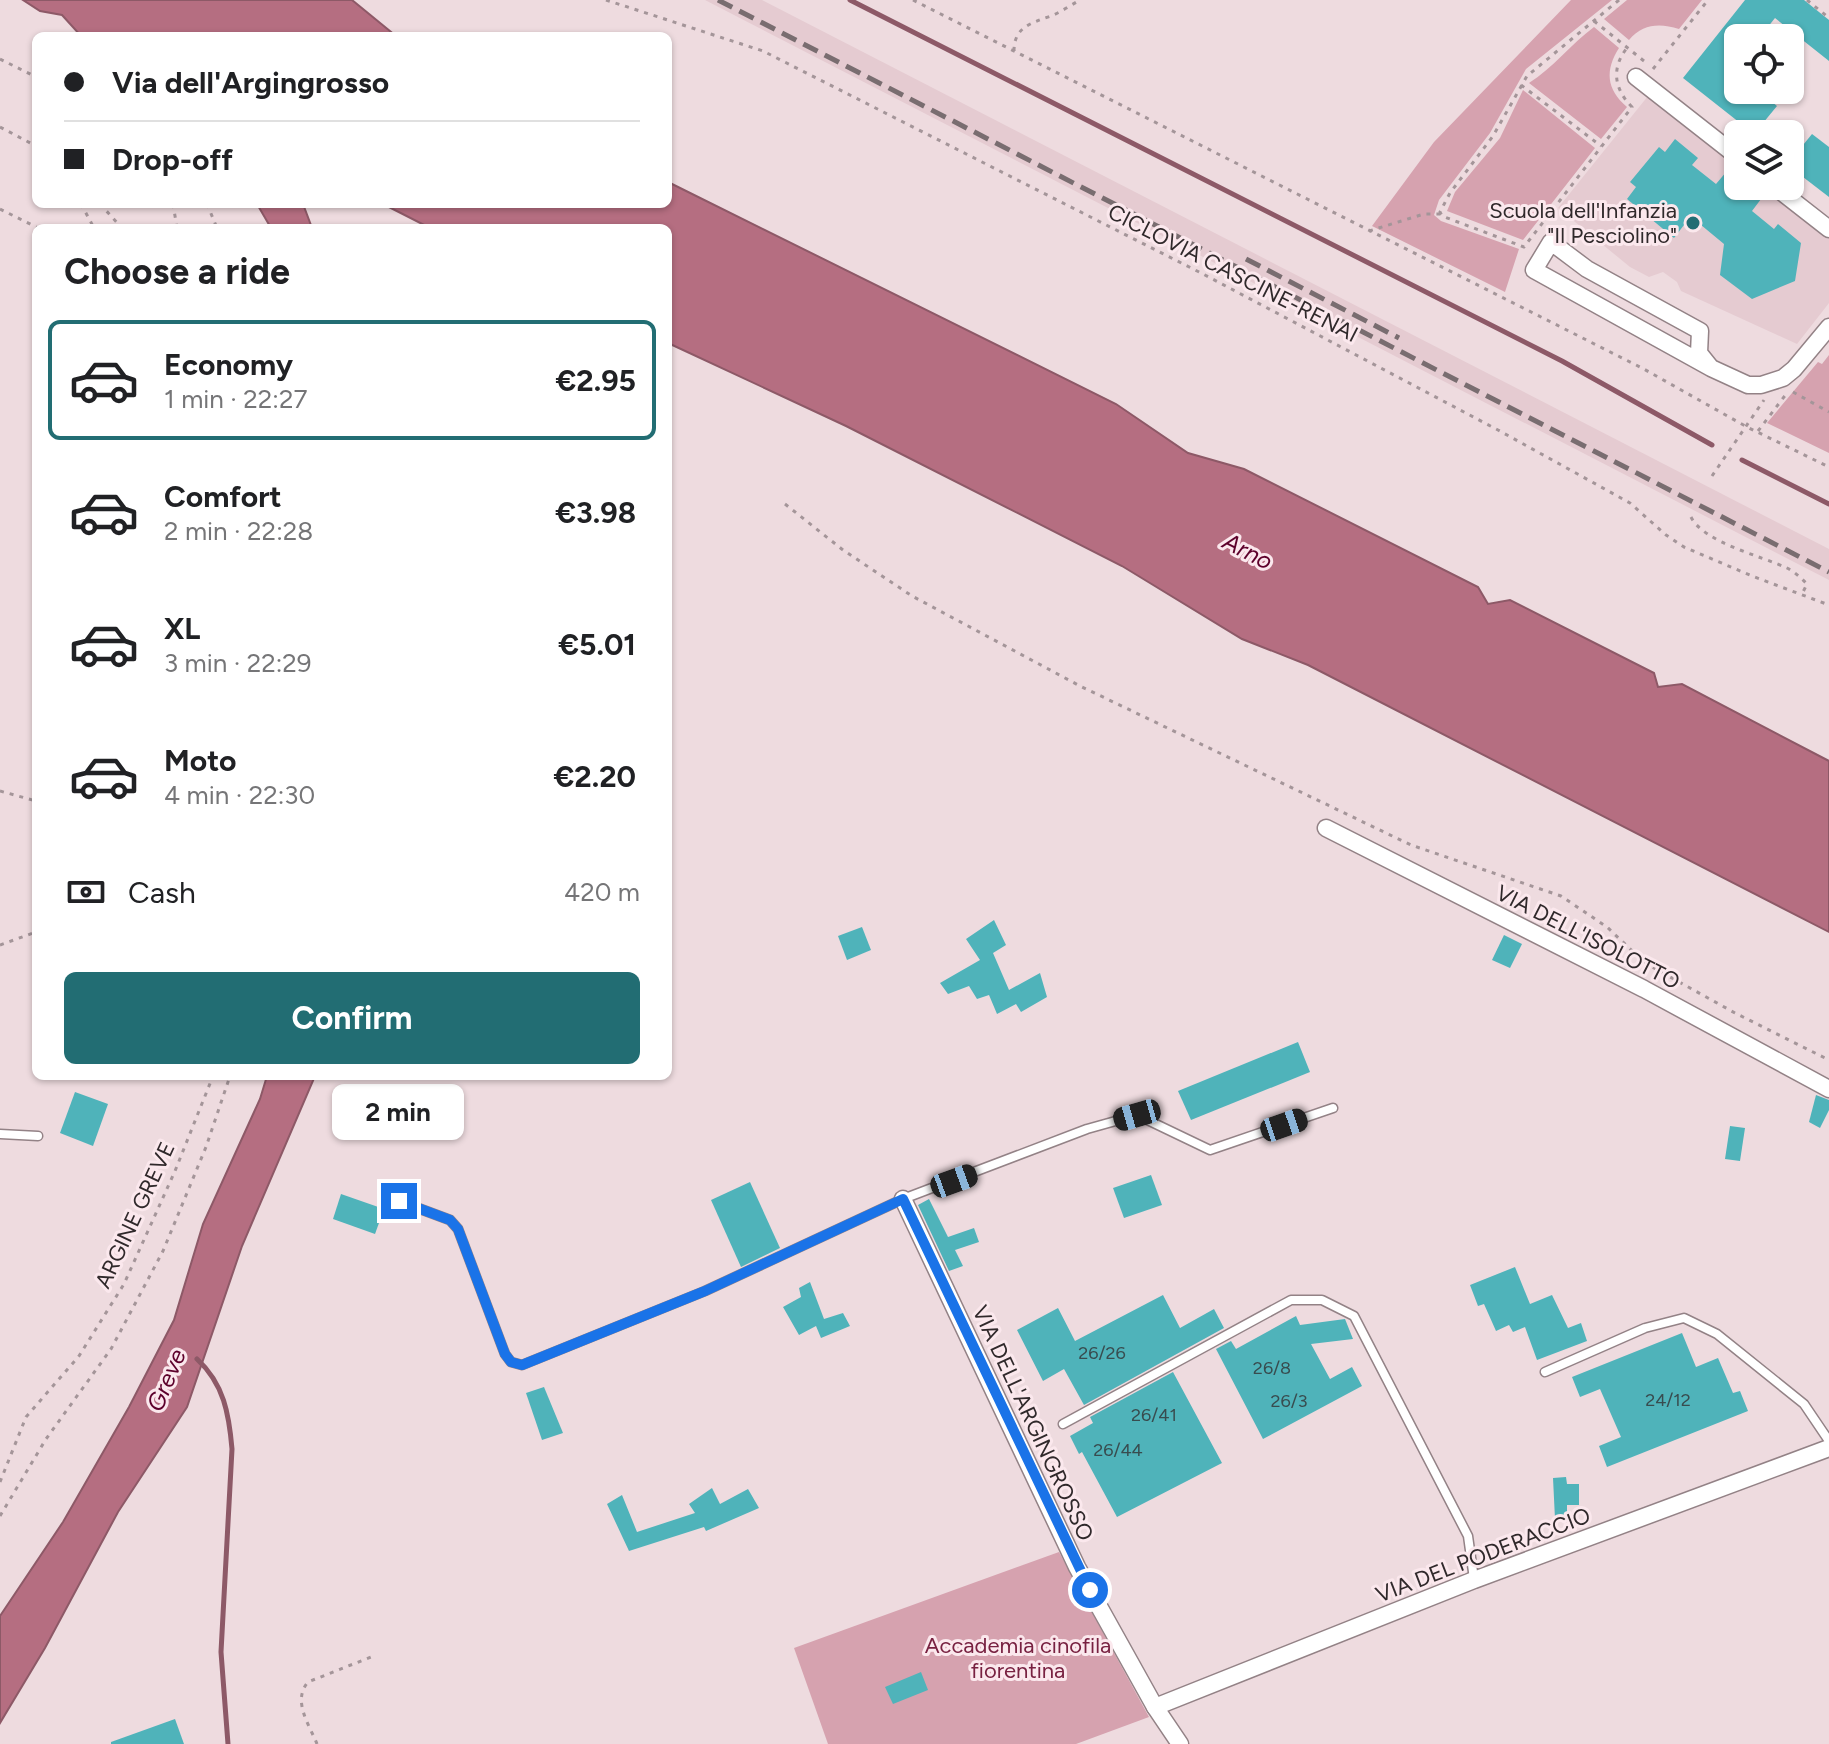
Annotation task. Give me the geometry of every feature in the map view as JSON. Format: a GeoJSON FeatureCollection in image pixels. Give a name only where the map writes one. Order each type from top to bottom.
{"type":"FeatureCollection","features":[{"type":"Feature","properties":{"kind":"street"},"geometry":{"type":"LineString","coordinates":[[1636,77],[1724,146]]}},
{"type":"Feature","properties":{"kind":"street"},"geometry":{"type":"LineString","coordinates":[[1792,200],[1829,229]]}},
{"type":"Feature","properties":{"kind":"street"},"geometry":{"type":"LineString","coordinates":[[1711,368],[1699,353],[1700,331],[1587,269],[1551,242],[1534,270],[1711,368],[1748,385],[1776,382],[1794,369],[1829,327]]}},
{"type":"Feature","properties":{"kind":"street","name":"VIA DELL'ISOLOTTO"},"geometry":{"type":"LineString","coordinates":[[1326,828],[1644,989],[1829,1089]]}},
{"type":"Feature","properties":{"kind":"street","name":"VIA DELL'ARGINGROSSO"},"geometry":{"type":"LineString","coordinates":[[903,1199],[1077,1567],[1155,1707],[1180,1744]]}},
{"type":"Feature","properties":{"kind":"street","name":"VIA DEL PODERACCIO"},"geometry":{"type":"LineString","coordinates":[[1155,1707],[1474,1580],[1829,1448]]}},
{"type":"Feature","properties":{"kind":"lane"},"geometry":{"type":"LineString","coordinates":[[399,1201],[450,1220],[458,1229],[505,1354],[511,1362],[522,1365],[705,1291],[903,1199],[1087,1129],[1137,1115],[1210,1150],[1333,1108]]}},
{"type":"Feature","properties":{"kind":"lane"},"geometry":{"type":"LineString","coordinates":[[0,1134],[38,1136]]}},
{"type":"Feature","properties":{"kind":"lane"},"geometry":{"type":"LineString","coordinates":[[1063,1424],[1291,1300],[1322,1300],[1354,1316],[1468,1536],[1474,1580]]}},
{"type":"Feature","properties":{"kind":"lane"},"geometry":{"type":"LineString","coordinates":[[1545,1372],[1645,1328],[1684,1318],[1717,1334],[1804,1404],[1829,1441]]}},
{"type":"Feature","properties":{"kind":"path","name":"CICLOVIA CASCINE-RENAI"},"geometry":{"type":"LineString","coordinates":[[606,0],[763,51],[1203,274],[1484,423],[1630,503],[1684,547],[1829,605]]}},
{"type":"Feature","properties":{"kind":"path"},"geometry":{"type":"LineString","coordinates":[[913,0],[1642,368],[1747,427],[1829,467]]}},
{"type":"Feature","properties":{"kind":"path"},"geometry":{"type":"LineString","coordinates":[[1014,51],[1014,41],[1020,30],[1080,0]]}},
{"type":"Feature","properties":{"kind":"path"},"geometry":{"type":"LineString","coordinates":[[1441,214],[1450,193],[1493,136],[1527,76],[1619,0]]}},
{"type":"Feature","properties":{"kind":"path"},"geometry":{"type":"LineString","coordinates":[[1653,69],[1708,0]]}},
{"type":"Feature","properties":{"kind":"path"},"geometry":{"type":"LineString","coordinates":[[1807,0],[1829,18]]}},
{"type":"Feature","properties":{"kind":"path"},"geometry":{"type":"LineString","coordinates":[[1594,21],[1660,74]]}},
{"type":"Feature","properties":{"kind":"path"},"geometry":{"type":"LineString","coordinates":[[1369,231],[1424,214],[1441,214],[1524,247],[1632,107],[1620,95],[1615,72],[1617,61],[1627,48]]}},
{"type":"Feature","properties":{"kind":"path"},"geometry":{"type":"LineString","coordinates":[[0,59],[32,75]]}},
{"type":"Feature","properties":{"kind":"path"},"geometry":{"type":"LineString","coordinates":[[1521,85],[1602,146]]}},
{"type":"Feature","properties":{"kind":"path"},"geometry":{"type":"LineString","coordinates":[[0,127],[32,144]]}},
{"type":"Feature","properties":{"kind":"path"},"geometry":{"type":"LineString","coordinates":[[104,208],[118,224]]}},
{"type":"Feature","properties":{"kind":"path"},"geometry":{"type":"LineString","coordinates":[[0,209],[32,225]]}},
{"type":"Feature","properties":{"kind":"path"},"geometry":{"type":"LineString","coordinates":[[1712,476],[1776,382]]}},
{"type":"Feature","properties":{"kind":"path"},"geometry":{"type":"LineString","coordinates":[[1758,431],[1790,391],[1829,412]]}},
{"type":"Feature","properties":{"kind":"path"},"geometry":{"type":"LineString","coordinates":[[785,504],[843,550],[912,596],[1052,671],[1411,845],[1561,896],[1607,927],[1645,963],[1829,1060]]}},
{"type":"Feature","properties":{"kind":"path"},"geometry":{"type":"LineString","coordinates":[[1691,517],[1696,527],[1715,538],[1791,570],[1807,584],[1801,596]]}},
{"type":"Feature","properties":{"kind":"path"},"geometry":{"type":"LineString","coordinates":[[0,791],[32,800]]}},
{"type":"Feature","properties":{"kind":"path"},"geometry":{"type":"LineString","coordinates":[[0,945],[32,933]]}},
{"type":"Feature","properties":{"kind":"path","name":"ARGINE GREVE"},"geometry":{"type":"LineString","coordinates":[[0,1482],[26,1417],[79,1356],[124,1284],[211,1080]]}},
{"type":"Feature","properties":{"kind":"path"},"geometry":{"type":"LineString","coordinates":[[0,1516],[46,1439],[111,1349],[163,1251],[206,1147],[229,1080]]}},
{"type":"Feature","properties":{"kind":"path"},"geometry":{"type":"LineString","coordinates":[[317,1744],[302,1709],[301,1690],[308,1682],[376,1655]]}},
{"type":"Feature","properties":{"kind":"shaded area"},"geometry":{"type":"Polygon","coordinates":[[[705,0],[762,0],[1829,549],[1829,580],[705,0]]]}},
{"type":"Feature","properties":{"kind":"shaded area","name":"Scuola dell'Infanzia \"Il Pesciolino\""},"geometry":{"type":"Polygon","coordinates":[[[1648,96],[1724,155],[1724,200],[1781,200],[1829,238],[1829,303],[1797,344],[1681,291],[1677,282],[1663,272],[1649,277],[1630,267],[1558,208],[1648,96]]]}},
{"type":"Feature","properties":{"kind":"green space"},"geometry":{"type":"Polygon","coordinates":[[[1571,0],[1612,0],[1526,69],[1490,133],[1439,200],[1434,215],[1441,221],[1519,249],[1505,292],[1372,226],[1434,142],[1571,0]]]}},
{"type":"Feature","properties":{"kind":"green space"},"geometry":{"type":"Polygon","coordinates":[[[1627,0],[1702,0],[1679,29],[1652,26],[1629,40],[1604,19],[1627,0]]]}},
{"type":"Feature","properties":{"kind":"green space"},"geometry":{"type":"Polygon","coordinates":[[[1594,27],[1619,48],[1611,64],[1610,79],[1615,93],[1627,107],[1601,139],[1529,83],[1594,27]]]}},
{"type":"Feature","properties":{"kind":"green space"},"geometry":{"type":"Polygon","coordinates":[[[1523,90],[1595,148],[1523,240],[1447,211],[1455,192],[1500,138],[1523,90]]]}},
{"type":"Feature","properties":{"kind":"green space"},"geometry":{"type":"Polygon","coordinates":[[[1829,355],[1829,453],[1767,423],[1818,362],[1822,364],[1829,355]]]}},
{"type":"Feature","properties":{"kind":"green space","name":"Accademia cinofila fiorentina"},"geometry":{"type":"Polygon","coordinates":[[[1059,1552],[1149,1717],[1076,1744],[828,1744],[794,1648],[1059,1552]]]}},
{"type":"Feature","properties":{"kind":"water"},"geometry":{"type":"Polygon","coordinates":[[[23,0],[352,0],[391,32],[77,32],[62,15],[40,11],[23,0]]]}},
{"type":"Feature","properties":{"kind":"water","name":"Arno"},"geometry":{"type":"Polygon","coordinates":[[[672,184],[1116,404],[1188,453],[1244,469],[1478,587],[1488,604],[1510,600],[1654,673],[1658,687],[1682,684],[1829,761],[1829,932],[1308,665],[1242,639],[1122,566],[846,426],[672,345],[672,224],[422,224],[391,208],[672,208],[672,184]]]}},
{"type":"Feature","properties":{"kind":"water"},"geometry":{"type":"Polygon","coordinates":[[[259,208],[304,208],[310,224],[269,224],[259,208]]]}},
{"type":"Feature","properties":{"kind":"water","name":"Greve"},"geometry":{"type":"Polygon","coordinates":[[[266,1080],[313,1080],[242,1246],[187,1407],[118,1512],[45,1648],[0,1723],[0,1616],[63,1522],[129,1407],[174,1320],[203,1224],[266,1080]]]}},
{"type":"Feature","properties":{"kind":"building"},"geometry":{"type":"Polygon","coordinates":[[[1745,0],[1804,0],[1829,20],[1829,61],[1804,41],[1804,24],[1783,24],[1775,18],[1770,24],[1726,24],[1745,0]]]}},
{"type":"Feature","properties":{"kind":"building"},"geometry":{"type":"Polygon","coordinates":[[[1724,26],[1724,104],[1777,106],[1766,120],[1736,120],[1683,78],[1724,26]]]}},
{"type":"Feature","properties":{"kind":"building"},"geometry":{"type":"Polygon","coordinates":[[[1812,134],[1829,147],[1829,197],[1804,178],[1804,144],[1812,134]]]}},
{"type":"Feature","properties":{"kind":"building"},"geometry":{"type":"Polygon","coordinates":[[[1675,139],[1698,158],[1692,165],[1716,184],[1724,175],[1724,200],[1760,200],[1752,211],[1774,229],[1778,224],[1801,243],[1795,281],[1752,299],[1720,275],[1724,244],[1695,220],[1688,229],[1684,225],[1674,238],[1627,199],[1636,187],[1630,182],[1659,147],[1665,152],[1675,139]]]}},
{"type":"Feature","properties":{"kind":"building"},"geometry":{"type":"Polygon","coordinates":[[[994,920],[1006,945],[993,953],[1009,990],[1040,973],[1047,997],[1021,1012],[1016,1004],[997,1014],[989,995],[977,999],[969,986],[948,994],[940,983],[980,960],[966,939],[994,920]]]}},
{"type":"Feature","properties":{"kind":"building"},"geometry":{"type":"Polygon","coordinates":[[[862,927],[871,950],[847,960],[838,936],[862,927]]]}},
{"type":"Feature","properties":{"kind":"building"},"geometry":{"type":"Polygon","coordinates":[[[1504,935],[1522,944],[1510,968],[1492,960],[1504,935]]]}},
{"type":"Feature","properties":{"kind":"building"},"geometry":{"type":"Polygon","coordinates":[[[1298,1042],[1310,1072],[1191,1120],[1178,1091],[1298,1042]]]}},
{"type":"Feature","properties":{"kind":"building"},"geometry":{"type":"Polygon","coordinates":[[[75,1092],[108,1104],[93,1146],[60,1133],[75,1092]]]}},
{"type":"Feature","properties":{"kind":"building"},"geometry":{"type":"Polygon","coordinates":[[[1816,1095],[1829,1100],[1829,1110],[1820,1128],[1809,1122],[1816,1095]]]}},
{"type":"Feature","properties":{"kind":"building"},"geometry":{"type":"Polygon","coordinates":[[[1730,1126],[1745,1128],[1740,1161],[1725,1159],[1730,1126]]]}},
{"type":"Feature","properties":{"kind":"building"},"geometry":{"type":"Polygon","coordinates":[[[1151,1175],[1162,1205],[1124,1218],[1113,1188],[1151,1175]]]}},
{"type":"Feature","properties":{"kind":"building"},"geometry":{"type":"Polygon","coordinates":[[[750,1182],[780,1248],[741,1267],[711,1200],[750,1182]]]}},
{"type":"Feature","properties":{"kind":"building"},"geometry":{"type":"Polygon","coordinates":[[[341,1194],[384,1209],[375,1234],[333,1219],[341,1194]]]}},
{"type":"Feature","properties":{"kind":"building"},"geometry":{"type":"Polygon","coordinates":[[[929,1199],[948,1237],[974,1228],[979,1242],[955,1250],[963,1266],[949,1271],[918,1205],[929,1199]]]}},
{"type":"Feature","properties":{"kind":"building"},"geometry":{"type":"Polygon","coordinates":[[[1515,1267],[1530,1304],[1552,1295],[1568,1328],[1581,1323],[1587,1341],[1537,1360],[1525,1327],[1513,1332],[1509,1325],[1496,1331],[1484,1304],[1478,1306],[1470,1285],[1515,1267]]]}},
{"type":"Feature","properties":{"kind":"building"},"geometry":{"type":"Polygon","coordinates":[[[810,1282],[824,1319],[843,1313],[850,1326],[821,1338],[816,1326],[799,1335],[783,1307],[801,1297],[799,1288],[810,1282]]]}},
{"type":"Feature","properties":{"kind":"building"},"geometry":{"type":"Polygon","coordinates":[[[1163,1295],[1180,1328],[1214,1309],[1224,1328],[1084,1405],[1064,1369],[1043,1381],[1017,1330],[1058,1308],[1075,1341],[1163,1295]]]}},
{"type":"Feature","properties":{"kind":"building"},"geometry":{"type":"Polygon","coordinates":[[[1296,1316],[1300,1325],[1345,1319],[1353,1339],[1311,1344],[1330,1379],[1352,1367],[1362,1386],[1263,1439],[1216,1349],[1231,1341],[1236,1349],[1296,1316]]]}},
{"type":"Feature","properties":{"kind":"building"},"geometry":{"type":"Polygon","coordinates":[[[1682,1333],[1696,1367],[1718,1358],[1733,1393],[1740,1391],[1748,1411],[1607,1467],[1599,1446],[1621,1437],[1600,1389],[1580,1397],[1572,1377],[1682,1333]]]}},
{"type":"Feature","properties":{"kind":"building"},"geometry":{"type":"Polygon","coordinates":[[[1173,1372],[1222,1463],[1117,1517],[1070,1436],[1093,1423],[1090,1417],[1173,1372]]]}},
{"type":"Feature","properties":{"kind":"building"},"geometry":{"type":"Polygon","coordinates":[[[544,1387],[563,1433],[542,1440],[526,1393],[544,1387]]]}},
{"type":"Feature","properties":{"kind":"building"},"geometry":{"type":"Polygon","coordinates":[[[1566,1477],[1567,1484],[1579,1484],[1579,1505],[1567,1505],[1567,1519],[1555,1519],[1553,1478],[1566,1477]]]}},
{"type":"Feature","properties":{"kind":"building"},"geometry":{"type":"Polygon","coordinates":[[[712,1488],[720,1504],[748,1489],[759,1508],[706,1531],[704,1527],[629,1551],[607,1504],[622,1495],[637,1532],[695,1513],[689,1504],[712,1488]]]}},
{"type":"Feature","properties":{"kind":"building"},"geometry":{"type":"Polygon","coordinates":[[[921,1672],[928,1690],[893,1704],[885,1687],[921,1672]]]}},
{"type":"Feature","properties":{"kind":"building"},"geometry":{"type":"Polygon","coordinates":[[[175,1719],[184,1744],[111,1744],[111,1742],[175,1719]]]}},
{"type":"Feature","properties":{"kind":"waterway"},"geometry":{"type":"LineString","coordinates":[[850,0],[1562,361],[1712,445]]}},
{"type":"Feature","properties":{"kind":"waterway"},"geometry":{"type":"LineString","coordinates":[[1742,460],[1829,504]]}},
{"type":"Feature","properties":{"kind":"waterway","name":"Greve"},"geometry":{"type":"LineString","coordinates":[[197,1359],[224,1400],[232,1449],[221,1652],[228,1744]]}},
{"type":"Feature","properties":{"kind":"railway"},"geometry":{"type":"LineString","coordinates":[[718,0],[1829,572]]}},
{"type":"Feature","properties":{"kind":"railway"},"geometry":{"type":"LineString","coordinates":[[1246,259],[1399,338]]}},
{"type":"Feature","properties":{"kind":"place","name":"Scuola dell'Infanzia \"Il Pesciolino\""},"geometry":{"type":"Point","coordinates":[1693,223]}},
{"type":"Feature","properties":{"kind":"route"},"geometry":{"type":"LineString","coordinates":[[399,1201],[450,1220],[458,1229],[505,1354],[511,1362],[522,1365],[705,1291],[903,1199],[1090,1590]]}}]}
